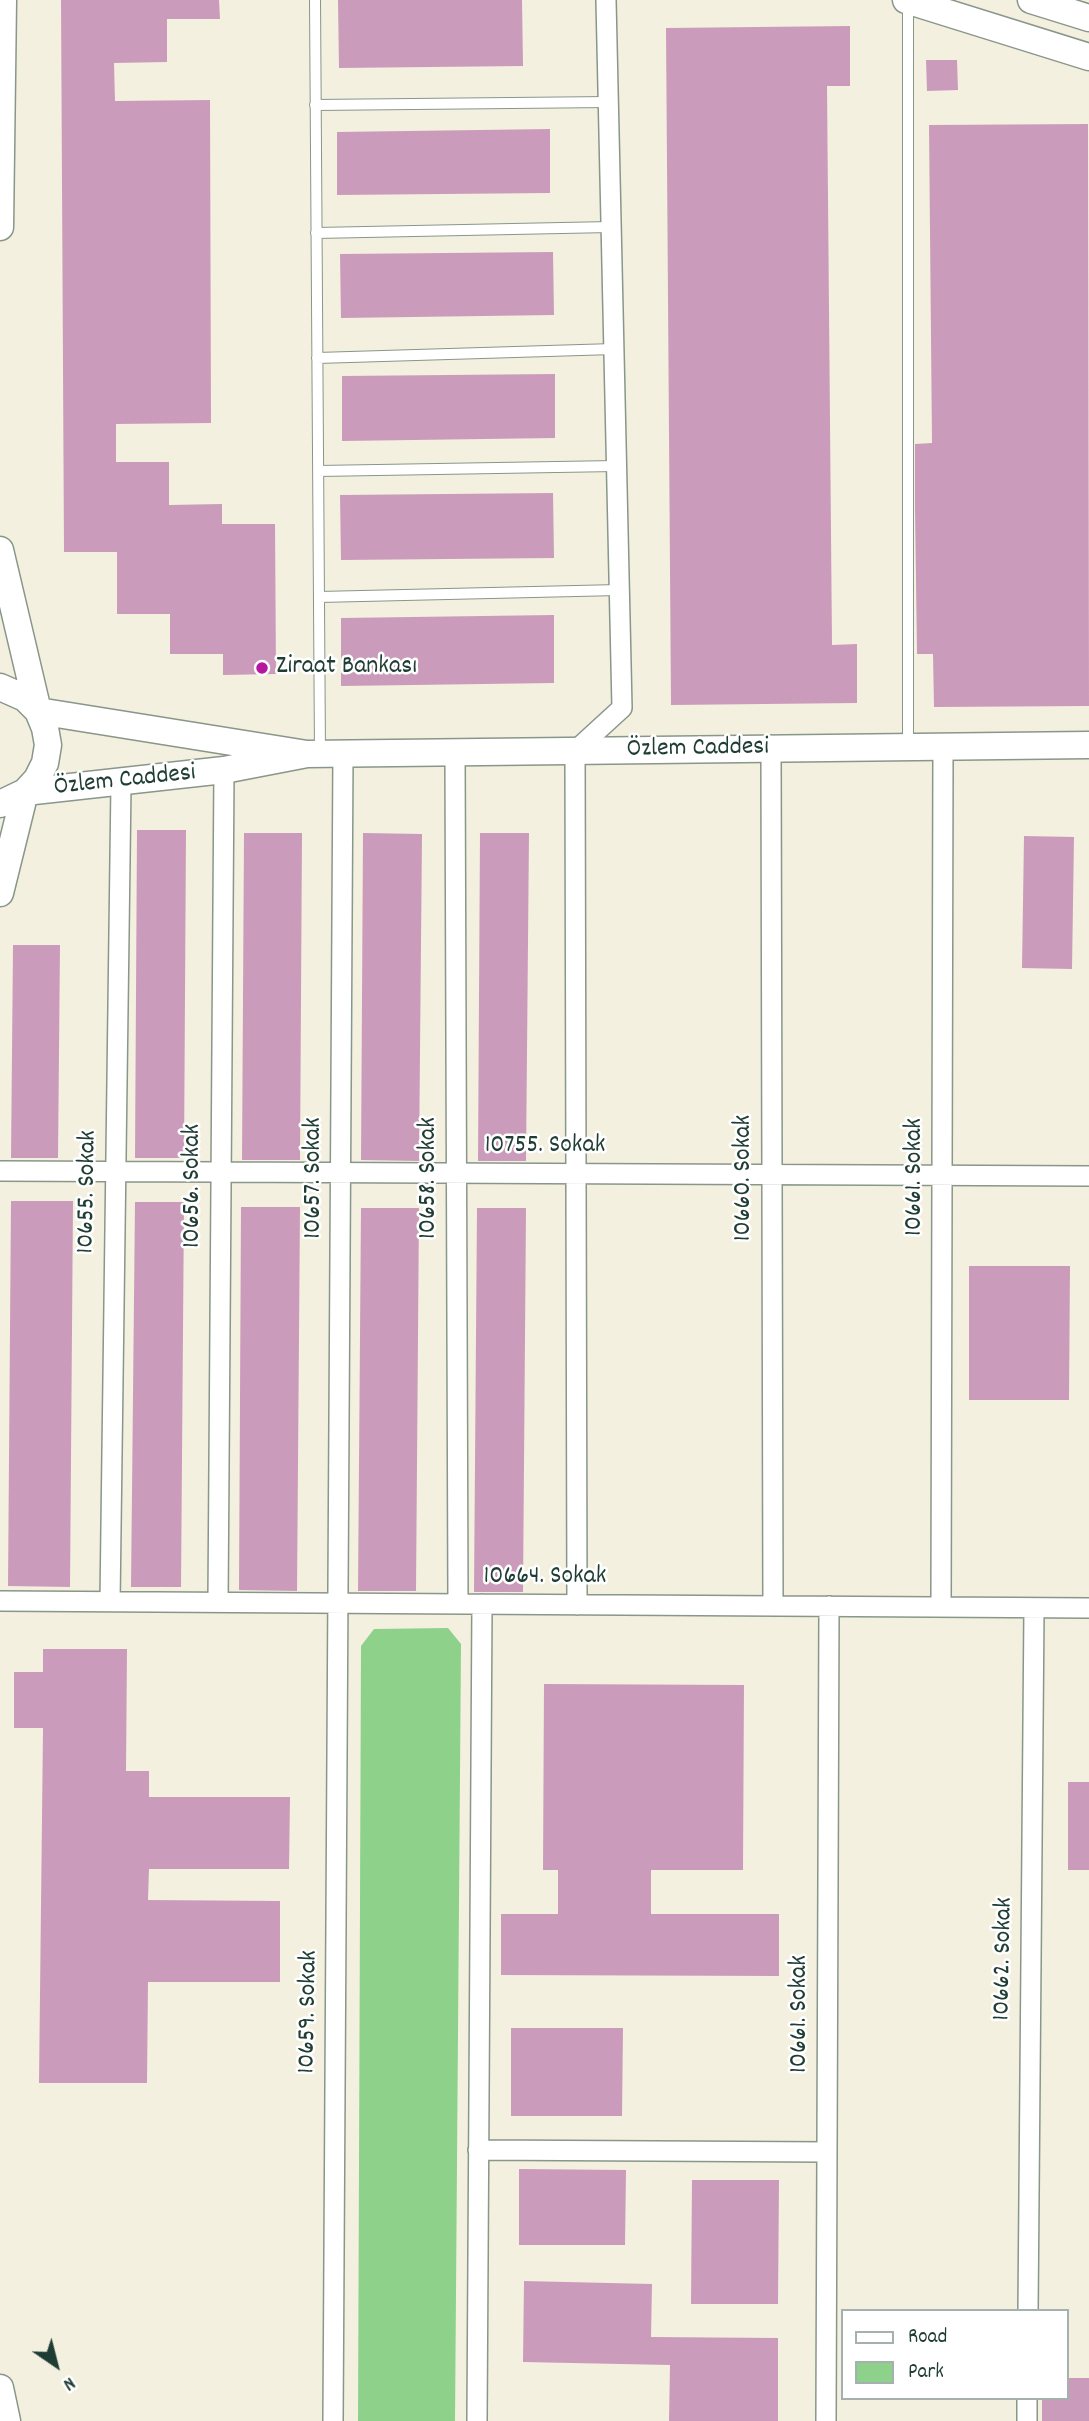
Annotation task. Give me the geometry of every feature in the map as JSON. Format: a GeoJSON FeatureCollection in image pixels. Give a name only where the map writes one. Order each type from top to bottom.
{"type":"FeatureCollection","features":[{"type":"Feature","properties":{"kind":"street"},"geometry":{"type":"LineString","coordinates":[[578,1605],[575,751],[622,708],[607,0]]}},
{"type":"Feature","properties":{"kind":"street"},"geometry":{"type":"LineString","coordinates":[[907,0],[1089,57]]}},
{"type":"Feature","properties":{"kind":"street"},"geometry":{"type":"LineString","coordinates":[[1031,0],[1089,18]]}},
{"type":"Feature","properties":{"kind":"street"},"geometry":{"type":"LineString","coordinates":[[0,227],[4,4]]}},
{"type":"Feature","properties":{"kind":"street"},"geometry":{"type":"LineString","coordinates":[[0,551],[38,711],[46,727],[48,745],[45,763],[37,779],[25,793],[0,804]]}},
{"type":"Feature","properties":{"kind":"street"},"geometry":{"type":"LineString","coordinates":[[0,687],[25,698],[38,711]]}},
{"type":"Feature","properties":{"kind":"street","name":"Özlem Caddesi"},"geometry":{"type":"LineString","coordinates":[[38,711],[324,754]]}},
{"type":"Feature","properties":{"kind":"street","name":"Özlem Caddesi"},"geometry":{"type":"LineString","coordinates":[[25,793],[121,784],[324,754],[1089,745]]}},
{"type":"Feature","properties":{"kind":"street","name":"10661. Sokak"},"geometry":{"type":"LineString","coordinates":[[941,1607],[943,747]]}},
{"type":"Feature","properties":{"kind":"street","name":"10660. Sokak"},"geometry":{"type":"LineString","coordinates":[[771,749],[773,1606]]}},
{"type":"Feature","properties":{"kind":"street","name":"10658. Sokak"},"geometry":{"type":"LineString","coordinates":[[455,753],[458,1604]]}},
{"type":"Feature","properties":{"kind":"street","name":"10657. Sokak"},"geometry":{"type":"LineString","coordinates":[[324,754],[342,1173],[340,1603]]}},
{"type":"Feature","properties":{"kind":"street","name":"10656. Sokak"},"geometry":{"type":"LineString","coordinates":[[218,1602],[224,770]]}},
{"type":"Feature","properties":{"kind":"street","name":"10655. Sokak"},"geometry":{"type":"LineString","coordinates":[[110,1601],[121,784]]}},
{"type":"Feature","properties":{"kind":"street"},"geometry":{"type":"LineString","coordinates":[[0,893],[25,793]]}},
{"type":"Feature","properties":{"kind":"street","name":"10755. Sokak"},"geometry":{"type":"LineString","coordinates":[[0,1171],[1089,1176]]}},
{"type":"Feature","properties":{"kind":"street","name":"10664. Sokak"},"geometry":{"type":"LineString","coordinates":[[0,1601],[1089,1608]]}},
{"type":"Feature","properties":{"kind":"street","name":"10659. Sokak"},"geometry":{"type":"LineString","coordinates":[[332,2421],[340,1603]]}},
{"type":"Feature","properties":{"kind":"street"},"geometry":{"type":"LineString","coordinates":[[477,2421],[482,1604]]}},
{"type":"Feature","properties":{"kind":"street","name":"10661. Sokak"},"geometry":{"type":"LineString","coordinates":[[826,2421],[829,1606]]}},
{"type":"Feature","properties":{"kind":"street","name":"10662. Sokak"},"geometry":{"type":"LineString","coordinates":[[1028,2309],[1034,1608]]}},
{"type":"Feature","properties":{"kind":"street"},"geometry":{"type":"LineString","coordinates":[[478,2150],[827,2152]]}},
{"type":"Feature","properties":{"kind":"street"},"geometry":{"type":"LineString","coordinates":[[0,2388],[7,2421]]}},
{"type":"Feature","properties":{"kind":"street"},"geometry":{"type":"LineString","coordinates":[[1027,2400],[1027,2421]]}},
{"type":"Feature","properties":{"kind":"lane"},"geometry":{"type":"LineString","coordinates":[[314,0],[319,597],[324,754]]}},
{"type":"Feature","properties":{"kind":"lane"},"geometry":{"type":"LineString","coordinates":[[907,0],[908,747]]}},
{"type":"Feature","properties":{"kind":"lane"},"geometry":{"type":"LineString","coordinates":[[315,106],[609,102]]}},
{"type":"Feature","properties":{"kind":"lane"},"geometry":{"type":"LineString","coordinates":[[316,233],[611,227]]}},
{"type":"Feature","properties":{"kind":"lane"},"geometry":{"type":"LineString","coordinates":[[317,358],[614,349]]}},
{"type":"Feature","properties":{"kind":"lane"},"geometry":{"type":"LineString","coordinates":[[318,471],[616,466]]}},
{"type":"Feature","properties":{"kind":"lane"},"geometry":{"type":"LineString","coordinates":[[319,597],[619,590]]}},
{"type":"Feature","properties":{"kind":"green space"},"geometry":{"type":"Polygon","coordinates":[[[448,1628],[461,1644],[455,2421],[358,2421],[361,1646],[374,1629],[448,1628]]]}},
{"type":"Feature","properties":{"kind":"building"},"geometry":{"type":"Polygon","coordinates":[[[61,0],[219,0],[220,19],[167,19],[167,62],[114,63],[115,101],[210,100],[211,423],[116,424],[116,462],[169,462],[169,505],[222,504],[222,524],[275,524],[276,674],[223,675],[223,654],[170,654],[170,614],[117,614],[117,552],[64,552],[61,0]]]}},
{"type":"Feature","properties":{"kind":"building"},"geometry":{"type":"Polygon","coordinates":[[[338,0],[522,0],[523,66],[339,68],[338,0]]]}},
{"type":"Feature","properties":{"kind":"building"},"geometry":{"type":"Polygon","coordinates":[[[850,26],[850,86],[827,86],[832,645],[857,644],[857,703],[671,705],[666,28],[850,26]]]}},
{"type":"Feature","properties":{"kind":"building"},"geometry":{"type":"Polygon","coordinates":[[[926,60],[957,60],[958,90],[927,91],[926,60]]]}},
{"type":"Feature","properties":{"kind":"building"},"geometry":{"type":"Polygon","coordinates":[[[1088,124],[1089,706],[934,707],[933,654],[917,654],[915,507],[915,444],[932,443],[929,125],[1088,124]]]}},
{"type":"Feature","properties":{"kind":"building"},"geometry":{"type":"Polygon","coordinates":[[[550,129],[550,193],[337,195],[337,132],[550,129]]]}},
{"type":"Feature","properties":{"kind":"building"},"geometry":{"type":"Polygon","coordinates":[[[553,252],[554,315],[341,318],[340,254],[553,252]]]}},
{"type":"Feature","properties":{"kind":"building"},"geometry":{"type":"Polygon","coordinates":[[[555,374],[555,438],[342,441],[342,376],[555,374]]]}},
{"type":"Feature","properties":{"kind":"building"},"geometry":{"type":"Polygon","coordinates":[[[553,493],[554,558],[341,560],[340,495],[553,493]]]}},
{"type":"Feature","properties":{"kind":"building"},"geometry":{"type":"Polygon","coordinates":[[[554,615],[554,683],[341,686],[341,618],[554,615]]]}},
{"type":"Feature","properties":{"kind":"building"},"geometry":{"type":"Polygon","coordinates":[[[137,830],[186,830],[184,1158],[135,1158],[137,830]]]}},
{"type":"Feature","properties":{"kind":"building"},"geometry":{"type":"Polygon","coordinates":[[[244,833],[302,833],[300,1160],[242,1160],[244,833]]]}},
{"type":"Feature","properties":{"kind":"building"},"geometry":{"type":"Polygon","coordinates":[[[363,833],[422,834],[419,1161],[361,1160],[363,833]]]}},
{"type":"Feature","properties":{"kind":"building"},"geometry":{"type":"Polygon","coordinates":[[[480,833],[529,833],[526,1161],[478,1161],[480,833]]]}},
{"type":"Feature","properties":{"kind":"building"},"geometry":{"type":"Polygon","coordinates":[[[1024,836],[1074,837],[1072,969],[1022,968],[1024,836]]]}},
{"type":"Feature","properties":{"kind":"building"},"geometry":{"type":"Polygon","coordinates":[[[13,945],[60,945],[58,1158],[11,1158],[13,945]]]}},
{"type":"Feature","properties":{"kind":"building"},"geometry":{"type":"Polygon","coordinates":[[[11,1201],[73,1201],[70,1587],[8,1586],[11,1201]]]}},
{"type":"Feature","properties":{"kind":"building"},"geometry":{"type":"Polygon","coordinates":[[[135,1202],[184,1202],[181,1587],[131,1587],[135,1202]]]}},
{"type":"Feature","properties":{"kind":"building"},"geometry":{"type":"Polygon","coordinates":[[[241,1207],[300,1207],[297,1591],[239,1590],[241,1207]]]}},
{"type":"Feature","properties":{"kind":"building"},"geometry":{"type":"Polygon","coordinates":[[[361,1208],[419,1208],[416,1591],[358,1591],[361,1208]]]}},
{"type":"Feature","properties":{"kind":"building"},"geometry":{"type":"Polygon","coordinates":[[[477,1208],[526,1208],[523,1592],[474,1592],[477,1208]]]}},
{"type":"Feature","properties":{"kind":"building"},"geometry":{"type":"Polygon","coordinates":[[[969,1266],[1070,1266],[1069,1400],[969,1400],[969,1266]]]}},
{"type":"Feature","properties":{"kind":"building"},"geometry":{"type":"Polygon","coordinates":[[[43,1649],[127,1649],[126,1771],[149,1771],[149,1797],[290,1797],[289,1869],[149,1869],[148,1900],[280,1901],[280,1982],[148,1982],[147,2083],[39,2083],[43,1728],[14,1728],[14,1672],[43,1672],[43,1649]]]}},
{"type":"Feature","properties":{"kind":"building"},"geometry":{"type":"Polygon","coordinates":[[[544,1684],[744,1685],[743,1870],[651,1870],[651,1914],[779,1914],[779,1976],[501,1975],[501,1914],[558,1914],[558,1870],[543,1870],[544,1684]]]}},
{"type":"Feature","properties":{"kind":"building"},"geometry":{"type":"Polygon","coordinates":[[[1068,1782],[1089,1782],[1089,1870],[1068,1870],[1068,1782]]]}},
{"type":"Feature","properties":{"kind":"building"},"geometry":{"type":"Polygon","coordinates":[[[511,2028],[623,2028],[622,2116],[511,2116],[511,2028]]]}},
{"type":"Feature","properties":{"kind":"building"},"geometry":{"type":"Polygon","coordinates":[[[519,2169],[626,2170],[625,2245],[519,2245],[519,2169]]]}},
{"type":"Feature","properties":{"kind":"building"},"geometry":{"type":"Polygon","coordinates":[[[692,2180],[779,2180],[778,2304],[691,2304],[692,2180]]]}},
{"type":"Feature","properties":{"kind":"building"},"geometry":{"type":"Polygon","coordinates":[[[524,2281],[652,2284],[651,2337],[778,2338],[778,2421],[669,2421],[670,2365],[523,2362],[524,2281]]]}},
{"type":"Feature","properties":{"kind":"building"},"geometry":{"type":"Polygon","coordinates":[[[1068,2378],[1089,2378],[1089,2421],[1042,2421],[1042,2400],[1068,2400],[1068,2378]]]}},
{"type":"Feature","properties":{"kind":"place","name":"Ziraat Bankası"},"geometry":{"type":"Point","coordinates":[262,668]}}]}
